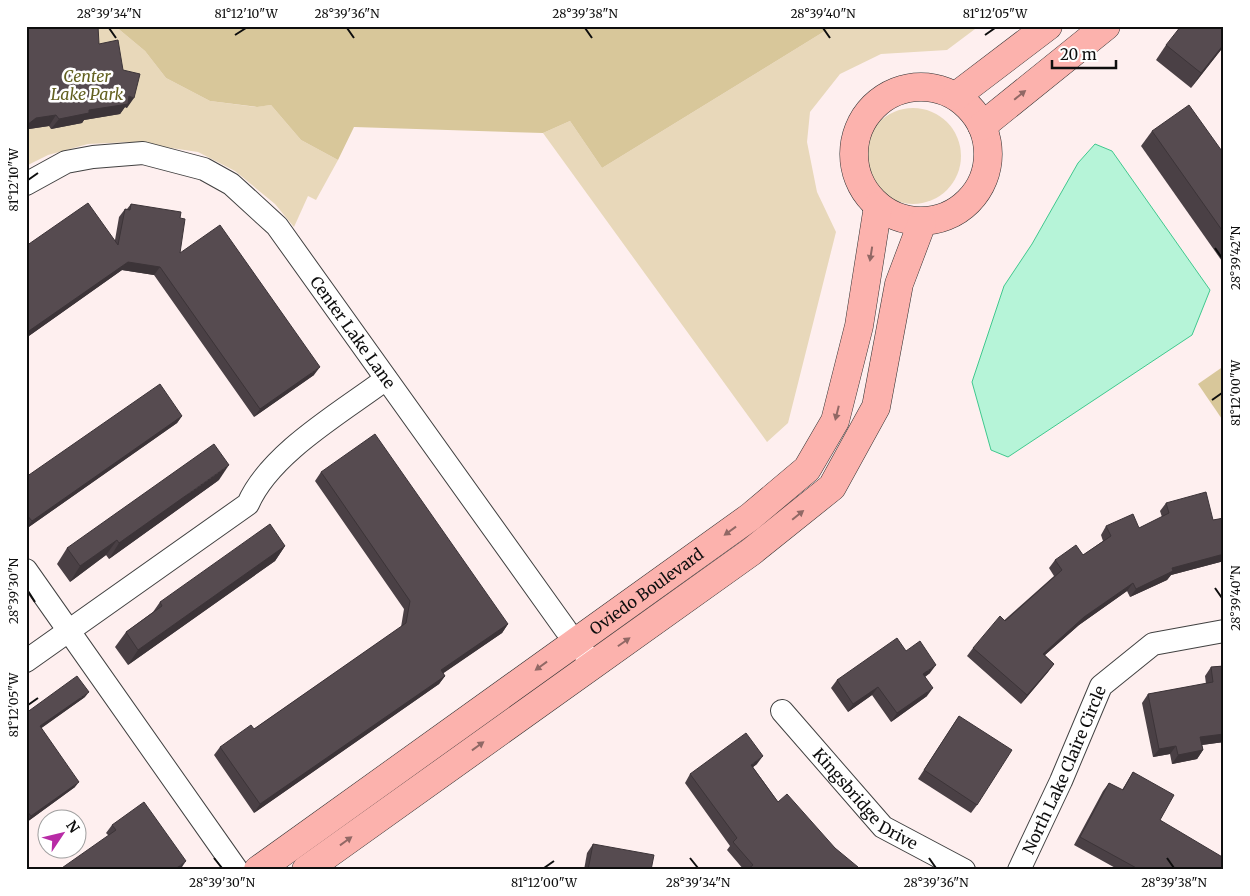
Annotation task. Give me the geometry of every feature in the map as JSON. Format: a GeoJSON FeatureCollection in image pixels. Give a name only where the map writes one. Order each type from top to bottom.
{"type":"FeatureCollection","features":[{"type":"Feature","properties":{"kind":"street"},"geometry":{"type":"LineString","coordinates":[[956,96],[1048,26]]}},
{"type":"Feature","properties":{"kind":"street"},"geometry":{"type":"LineString","coordinates":[[982,126],[1106,26]]}},
{"type":"Feature","properties":{"kind":"street"},"geometry":{"type":"LineString","coordinates":[[906,87],[934,87],[960,98],[980,120],[982,126],[989,146],[986,175],[972,200],[950,216],[922,223],[894,217],[871,200],[856,176],[853,148],[862,121],[880,99],[906,87]]}},
{"type":"Feature","properties":{"kind":"street","name":"Center Lake Lane"},"geometry":{"type":"LineString","coordinates":[[26,184],[66,162],[101,156],[143,153],[204,169],[231,184],[277,226],[566,630],[593,664]]}},
{"type":"Feature","properties":{"kind":"street","name":"Oviedo Boulevard"},"geometry":{"type":"LineString","coordinates":[[258,870],[750,517],[807,469],[835,421],[859,326],[878,206]]}},
{"type":"Feature","properties":{"kind":"street","name":"Oviedo Boulevard"},"geometry":{"type":"LineString","coordinates":[[306,870],[751,552],[832,487],[876,407],[899,284],[922,223]]}},
{"type":"Feature","properties":{"kind":"street"},"geometry":{"type":"LineString","coordinates":[[26,661],[248,504],[255,489],[281,460],[311,434],[386,379]]}},
{"type":"Feature","properties":{"kind":"street"},"geometry":{"type":"LineString","coordinates":[[26,570],[237,870]]}},
{"type":"Feature","properties":{"kind":"street","name":"North Lake Claire Circle"},"geometry":{"type":"LineString","coordinates":[[1019,870],[1061,781],[1101,686],[1153,644],[1224,631]]}},
{"type":"Feature","properties":{"kind":"street","name":"Kingsbridge Drive"},"geometry":{"type":"LineString","coordinates":[[782,711],[883,828],[964,870]]}},
{"type":"Feature","properties":{"kind":"green space","name":"Center Lake Park"},"geometry":{"type":"Polygon","coordinates":[[[26,26],[115,26],[145,51],[166,78],[210,101],[256,107],[271,105],[301,140],[338,160],[316,200],[308,196],[294,227],[275,204],[235,171],[198,152],[131,142],[88,144],[48,155],[26,166],[26,26]]]}},
{"type":"Feature","properties":{"kind":"green space"},"geometry":{"type":"Polygon","coordinates":[[[833,26],[979,26],[947,50],[881,54],[840,74],[810,112],[807,142],[817,192],[836,232],[788,423],[767,442],[543,133],[570,121],[602,168],[833,26]]]}},
{"type":"Feature","properties":{"kind":"green space"},"geometry":{"type":"Polygon","coordinates":[[[913,108],[931,111],[947,122],[958,138],[961,156],[958,174],[947,190],[931,201],[913,204],[895,201],[879,190],[868,174],[865,156],[868,138],[879,122],[895,111],[913,108]]]}},
{"type":"Feature","properties":{"kind":"shaded area"},"geometry":{"type":"Polygon","coordinates":[[[115,26],[833,26],[602,168],[570,121],[543,133],[354,127],[338,160],[301,140],[271,105],[257,107],[210,101],[166,78],[145,51],[115,26]]]}},
{"type":"Feature","properties":{"kind":"shaded area"},"geometry":{"type":"Polygon","coordinates":[[[1095,144],[1112,151],[1210,290],[1192,335],[1008,457],[991,450],[972,382],[1004,286],[1032,244],[1078,163],[1095,144]]]}},
{"type":"Feature","properties":{"kind":"shaded area"},"geometry":{"type":"Polygon","coordinates":[[[1224,366],[1224,422],[1198,384],[1224,366]]]}},
{"type":"Feature","properties":{"kind":"building"},"geometry":{"type":"Polygon","coordinates":[[[26,26],[98,26],[99,44],[118,40],[123,70],[140,74],[134,98],[129,96],[128,104],[89,110],[89,113],[59,119],[56,115],[36,118],[27,125],[26,26]]]}},
{"type":"Feature","properties":{"kind":"building"},"geometry":{"type":"Polygon","coordinates":[[[1181,26],[1224,26],[1224,44],[1201,73],[1166,45],[1181,26]]]}},
{"type":"Feature","properties":{"kind":"building"},"geometry":{"type":"Polygon","coordinates":[[[1189,105],[1224,154],[1224,233],[1152,131],[1189,105]]]}},
{"type":"Feature","properties":{"kind":"building"},"geometry":{"type":"Polygon","coordinates":[[[88,203],[118,245],[125,209],[130,210],[131,204],[181,212],[180,218],[185,219],[180,253],[220,225],[320,367],[260,409],[160,267],[128,262],[26,333],[26,246],[88,203]]]}},
{"type":"Feature","properties":{"kind":"building"},"geometry":{"type":"Polygon","coordinates":[[[160,384],[182,416],[32,521],[26,514],[26,477],[160,384]]]}},
{"type":"Feature","properties":{"kind":"building"},"geometry":{"type":"Polygon","coordinates":[[[375,434],[508,624],[441,670],[445,676],[260,804],[220,747],[251,725],[254,729],[406,623],[410,601],[321,472],[375,434]]]}},
{"type":"Feature","properties":{"kind":"building"},"geometry":{"type":"Polygon","coordinates":[[[214,444],[229,465],[119,543],[117,540],[80,566],[67,548],[214,444]]]}},
{"type":"Feature","properties":{"kind":"building"},"geometry":{"type":"Polygon","coordinates":[[[1206,492],[1213,520],[1224,518],[1224,554],[1172,568],[1173,571],[1136,589],[1133,583],[1084,617],[1043,654],[1054,664],[1027,695],[973,648],[1000,616],[1005,621],[1062,570],[1055,560],[1076,545],[1083,555],[1111,536],[1106,526],[1133,514],[1139,528],[1169,513],[1166,503],[1206,492]]]}},
{"type":"Feature","properties":{"kind":"building"},"geometry":{"type":"Polygon","coordinates":[[[270,524],[285,546],[138,650],[126,632],[162,606],[160,602],[270,524]]]}},
{"type":"Feature","properties":{"kind":"building"},"geometry":{"type":"Polygon","coordinates":[[[897,638],[906,651],[920,641],[936,665],[923,674],[933,688],[897,713],[878,687],[853,704],[837,680],[897,638]]]}},
{"type":"Feature","properties":{"kind":"building"},"geometry":{"type":"Polygon","coordinates":[[[1224,666],[1224,734],[1200,737],[1203,750],[1178,755],[1176,746],[1159,749],[1148,694],[1213,682],[1211,667],[1224,666]]]}},
{"type":"Feature","properties":{"kind":"building"},"geometry":{"type":"Polygon","coordinates":[[[77,676],[89,692],[40,726],[79,782],[42,808],[38,808],[38,811],[31,816],[26,810],[26,713],[77,676]]]}},
{"type":"Feature","properties":{"kind":"building"},"geometry":{"type":"Polygon","coordinates":[[[959,716],[1012,750],[977,805],[924,770],[959,716]]]}},
{"type":"Feature","properties":{"kind":"building"},"geometry":{"type":"Polygon","coordinates":[[[746,733],[763,756],[751,765],[778,802],[787,794],[835,848],[858,867],[856,870],[747,870],[753,865],[733,842],[737,838],[690,774],[746,733]]]}},
{"type":"Feature","properties":{"kind":"building"},"geometry":{"type":"Polygon","coordinates":[[[1133,772],[1174,795],[1160,820],[1224,858],[1224,870],[1140,870],[1080,837],[1109,783],[1123,790],[1133,772]]]}},
{"type":"Feature","properties":{"kind":"building"},"geometry":{"type":"Polygon","coordinates":[[[144,802],[186,861],[174,870],[59,870],[76,858],[88,858],[88,850],[116,830],[112,825],[144,802]]]}},
{"type":"Feature","properties":{"kind":"building"},"geometry":{"type":"Polygon","coordinates":[[[593,844],[654,855],[651,870],[588,870],[593,844]]]}}]}
